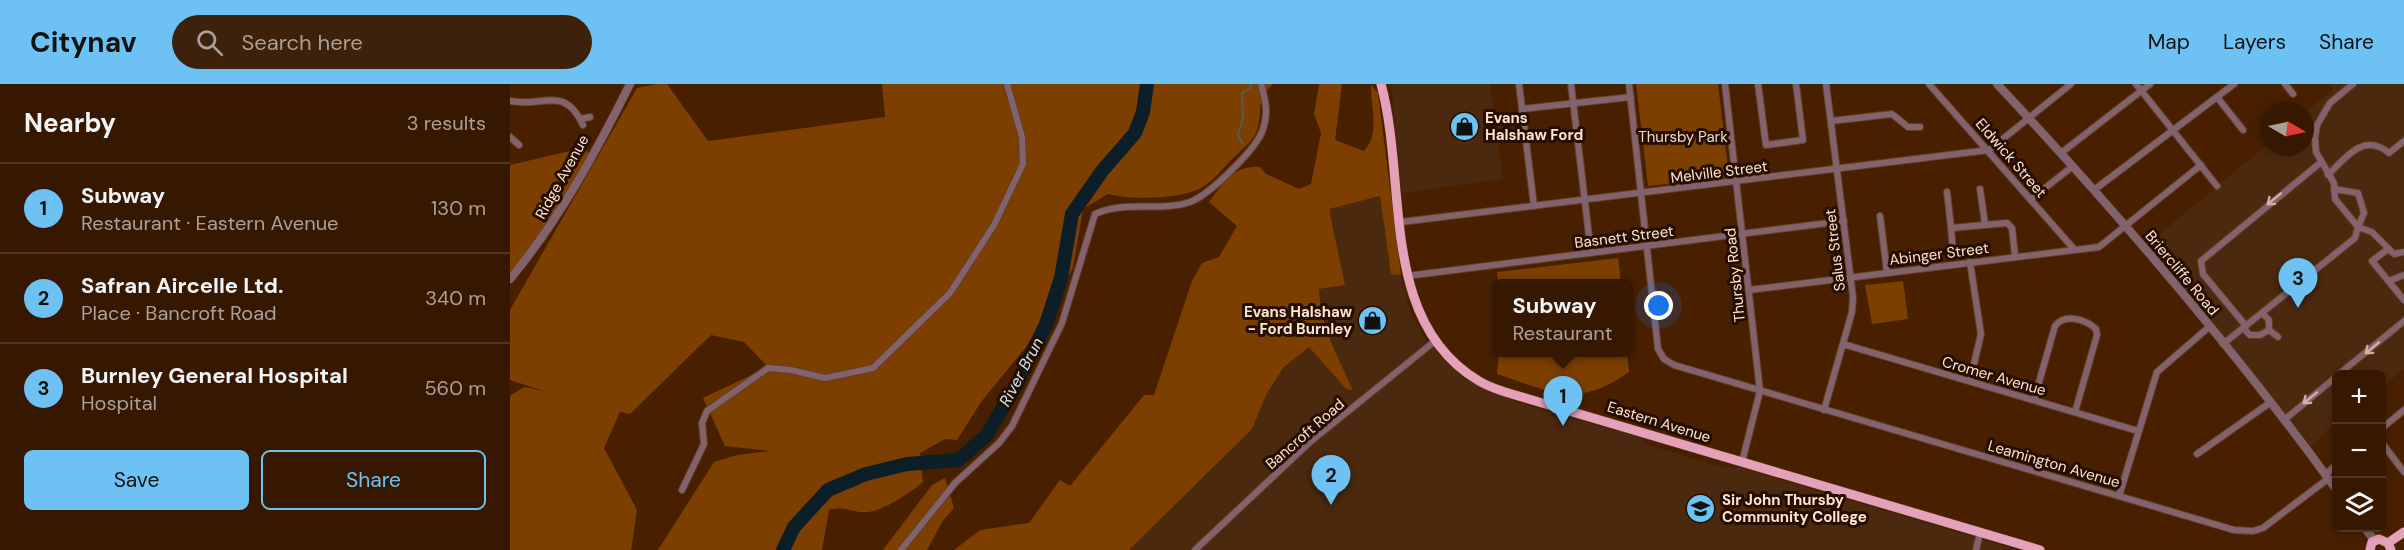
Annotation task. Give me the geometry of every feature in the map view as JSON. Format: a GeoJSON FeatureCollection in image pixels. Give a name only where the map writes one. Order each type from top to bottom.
{"type":"FeatureCollection","features":[{"type":"Feature","properties":{"kind":"highway","name":"Eastern Avenue"},"geometry":{"type":"LineString","coordinates":[[1381,84],[1407,276],[1417,310],[1435,341],[1463,370],[1491,386],[2040,550]]}},
{"type":"Feature","properties":{"kind":"highway"},"geometry":{"type":"LineString","coordinates":[[2370,550],[2374,540],[2382,539],[2390,546],[2404,532]]}},
{"type":"Feature","properties":{"kind":"street","name":"Ridge Avenue"},"geometry":{"type":"LineString","coordinates":[[510,279],[540,243],[558,216],[630,84]]}},
{"type":"Feature","properties":{"kind":"street"},"geometry":{"type":"LineString","coordinates":[[682,490],[704,444],[702,423],[707,411],[768,368],[791,370],[825,378],[873,368],[950,293],[994,225],[1023,164],[1022,137],[1007,84]]}},
{"type":"Feature","properties":{"kind":"street"},"geometry":{"type":"LineString","coordinates":[[902,550],[955,483],[999,443],[1012,426],[1062,323],[1095,214],[1105,209],[1188,203],[1206,194],[1256,143],[1263,129],[1267,107],[1261,84]]}},
{"type":"Feature","properties":{"kind":"street"},"geometry":{"type":"LineString","coordinates":[[1519,84],[1534,206]]}},
{"type":"Feature","properties":{"kind":"street"},"geometry":{"type":"LineString","coordinates":[[1571,84],[1591,253]]}},
{"type":"Feature","properties":{"kind":"street"},"geometry":{"type":"LineString","coordinates":[[1629,84],[1647,246]]}},
{"type":"Feature","properties":{"kind":"street","name":"Thursby Road"},"geometry":{"type":"LineString","coordinates":[[1725,84],[1760,391],[1742,462]]}},
{"type":"Feature","properties":{"kind":"street"},"geometry":{"type":"LineString","coordinates":[[1758,84],[1766,145],[1803,140],[1796,84]]}},
{"type":"Feature","properties":{"kind":"street","name":"Salus Street"},"geometry":{"type":"LineString","coordinates":[[1824,410],[1852,312],[1851,278],[1826,84]]}},
{"type":"Feature","properties":{"kind":"street","name":"Eldwick Street"},"geometry":{"type":"LineString","coordinates":[[1929,84],[2073,248]]}},
{"type":"Feature","properties":{"kind":"street","name":"Briercliffe Road"},"geometry":{"type":"LineString","coordinates":[[1997,84],[2125,226],[2271,402],[2332,482]]}},
{"type":"Feature","properties":{"kind":"street"},"geometry":{"type":"LineString","coordinates":[[1989,150],[2071,84]]}},
{"type":"Feature","properties":{"kind":"street"},"geometry":{"type":"LineString","coordinates":[[2136,84],[2217,186]]}},
{"type":"Feature","properties":{"kind":"street"},"geometry":{"type":"LineString","coordinates":[[2061,153],[2150,84]]}},
{"type":"Feature","properties":{"kind":"street"},"geometry":{"type":"LineString","coordinates":[[2094,190],[2234,84]]}},
{"type":"Feature","properties":{"kind":"street"},"geometry":{"type":"LineString","coordinates":[[2285,84],[2293,94]]}},
{"type":"Feature","properties":{"kind":"street"},"geometry":{"type":"LineString","coordinates":[[2353,84],[2330,103],[2317,125],[2316,152],[2320,163],[2334,183],[2335,199],[2358,227],[2372,232],[2394,254],[2404,252]]}},
{"type":"Feature","properties":{"kind":"street"},"geometry":{"type":"LineString","coordinates":[[510,103],[528,100],[545,90]]}},
{"type":"Feature","properties":{"kind":"street"},"geometry":{"type":"LineString","coordinates":[[1522,109],[1630,97]]}},
{"type":"Feature","properties":{"kind":"street"},"geometry":{"type":"LineString","coordinates":[[2217,97],[2243,130]]}},
{"type":"Feature","properties":{"kind":"street"},"geometry":{"type":"LineString","coordinates":[[571,98],[582,122],[590,117]]}},
{"type":"Feature","properties":{"kind":"street"},"geometry":{"type":"LineString","coordinates":[[1831,121],[1890,114],[1908,127],[1920,128]]}},
{"type":"Feature","properties":{"kind":"street"},"geometry":{"type":"LineString","coordinates":[[510,137],[519,145]]}},
{"type":"Feature","properties":{"kind":"street"},"geometry":{"type":"LineString","coordinates":[[2328,175],[2360,146],[2369,143],[2389,153],[2404,141]]}},
{"type":"Feature","properties":{"kind":"street","name":"Melville Street"},"geometry":{"type":"LineString","coordinates":[[1401,222],[1989,150]]}},
{"type":"Feature","properties":{"kind":"street"},"geometry":{"type":"LineString","coordinates":[[2269,330],[2260,335],[2250,335],[2203,274],[2201,261],[2320,163]]}},
{"type":"Feature","properties":{"kind":"street","name":"Abinger Street"},"geometry":{"type":"LineString","coordinates":[[1749,290],[2073,248],[2098,247],[2201,165]]}},
{"type":"Feature","properties":{"kind":"street"},"geometry":{"type":"LineString","coordinates":[[2031,199],[2073,166]]}},
{"type":"Feature","properties":{"kind":"street"},"geometry":{"type":"LineString","coordinates":[[1980,189],[1985,224]]}},
{"type":"Feature","properties":{"kind":"street"},"geometry":{"type":"LineString","coordinates":[[2223,344],[2355,238],[2364,213],[2361,196],[2334,189]]}},
{"type":"Feature","properties":{"kind":"street"},"geometry":{"type":"LineString","coordinates":[[1947,192],[1953,251]]}},
{"type":"Feature","properties":{"kind":"street"},"geometry":{"type":"LineString","coordinates":[[1880,216],[1887,273]]}},
{"type":"Feature","properties":{"kind":"street","name":"Basnett Street"},"geometry":{"type":"LineString","coordinates":[[1407,276],[1844,221]]}},
{"type":"Feature","properties":{"kind":"street"},"geometry":{"type":"LineString","coordinates":[[1952,228],[2007,223],[2012,228],[2015,256]]}},
{"type":"Feature","properties":{"kind":"street","name":"Leamington Avenue"},"geometry":{"type":"LineString","coordinates":[[1647,246],[1658,349],[1664,359],[1674,365],[2234,530],[2253,531],[2274,521],[2332,470]]}},
{"type":"Feature","properties":{"kind":"street"},"geometry":{"type":"LineString","coordinates":[[2388,249],[2372,261],[2404,300]]}},
{"type":"Feature","properties":{"kind":"street"},"geometry":{"type":"LineString","coordinates":[[1970,262],[1981,334],[1970,381]]}},
{"type":"Feature","properties":{"kind":"street"},"geometry":{"type":"LineString","coordinates":[[2390,281],[2404,274]]}},
{"type":"Feature","properties":{"kind":"street"},"geometry":{"type":"LineString","coordinates":[[2262,313],[2269,320],[2269,330]]}},
{"type":"Feature","properties":{"kind":"street"},"geometry":{"type":"LineString","coordinates":[[2034,400],[2055,326],[2060,320],[2066,318],[2091,324],[2096,329],[2097,335],[2075,412]]}},
{"type":"Feature","properties":{"kind":"street"},"geometry":{"type":"LineString","coordinates":[[2345,370],[2404,321]]}},
{"type":"Feature","properties":{"kind":"street"},"geometry":{"type":"LineString","coordinates":[[2119,496],[2157,372],[2209,327]]}},
{"type":"Feature","properties":{"kind":"street"},"geometry":{"type":"LineString","coordinates":[[2269,330],[2278,337]]}},
{"type":"Feature","properties":{"kind":"street","name":"Bancroft Road"},"geometry":{"type":"LineString","coordinates":[[1195,550],[1310,442],[1435,341]]}},
{"type":"Feature","properties":{"kind":"street","name":"Cromer Avenue"},"geometry":{"type":"LineString","coordinates":[[1843,344],[2138,431]]}},
{"type":"Feature","properties":{"kind":"street"},"geometry":{"type":"LineString","coordinates":[[2284,420],[2332,381]]}},
{"type":"Feature","properties":{"kind":"street"},"geometry":{"type":"LineString","coordinates":[[2197,454],[2271,402]]}},
{"type":"Feature","properties":{"kind":"street"},"geometry":{"type":"LineString","coordinates":[[2386,425],[2404,410]]}},
{"type":"Feature","properties":{"kind":"street"},"geometry":{"type":"LineString","coordinates":[[2386,447],[2404,472]]}},
{"type":"Feature","properties":{"kind":"street"},"geometry":{"type":"LineString","coordinates":[[2368,532],[2374,540]]}},
{"type":"Feature","properties":{"kind":"street"},"geometry":{"type":"LineString","coordinates":[[1976,550],[1980,533]]}},
{"type":"Feature","properties":{"kind":"shaded area"},"geometry":{"type":"Polygon","coordinates":[[[1391,84],[1490,84],[1503,179],[1402,193],[1391,84]]]}},
{"type":"Feature","properties":{"kind":"shaded area"},"geometry":{"type":"Polygon","coordinates":[[[2329,84],[2404,84],[2404,369],[2386,384],[2386,370],[2332,370],[2332,427],[2307,449],[2144,247],[2260,150],[2260,156],[2314,156],[2314,105],[2333,89],[2329,84]]]}},
{"type":"Feature","properties":{"kind":"shaded area"},"geometry":{"type":"Polygon","coordinates":[[[1380,196],[1391,273],[1400,274],[1412,316],[1426,340],[1445,361],[1480,385],[1517,402],[1644,439],[1645,444],[1725,468],[1742,468],[2017,550],[1129,550],[1266,395],[1283,368],[1309,347],[1346,389],[1320,303],[1319,289],[1345,285],[1328,209],[1380,196]]]}},
{"type":"Feature","properties":{"kind":"green space"},"geometry":{"type":"Polygon","coordinates":[[[667,84],[708,141],[885,117],[882,84],[1273,84],[1261,101],[1259,123],[1253,138],[1204,186],[1167,197],[1129,197],[1108,194],[1083,209],[1073,268],[1026,347],[981,402],[957,440],[945,439],[920,453],[923,482],[889,505],[868,512],[841,508],[829,510],[822,550],[658,550],[714,462],[737,455],[771,451],[725,446],[703,398],[768,367],[744,342],[711,335],[630,414],[620,412],[604,448],[637,510],[631,550],[510,550],[510,396],[524,387],[544,391],[510,380],[510,310],[637,88],[667,84]]]}},
{"type":"Feature","properties":{"kind":"green space"},"geometry":{"type":"Polygon","coordinates":[[[1319,84],[1342,84],[1335,140],[1364,151],[1372,136],[1374,120],[1371,85],[1378,93],[1401,275],[1391,274],[1380,196],[1329,209],[1345,285],[1319,289],[1320,302],[1331,341],[1353,390],[1346,389],[1309,347],[1283,368],[1266,395],[1252,429],[1129,550],[954,550],[980,530],[1029,523],[1060,480],[1070,486],[1144,395],[1154,395],[1192,281],[1202,263],[1219,257],[1237,226],[1209,202],[1231,176],[1251,167],[1260,167],[1266,174],[1299,189],[1311,184],[1321,133],[1314,114],[1319,84]]]}},
{"type":"Feature","properties":{"kind":"green space","name":"Thursby Park"},"geometry":{"type":"Polygon","coordinates":[[[1636,84],[1718,84],[1729,177],[1648,186],[1636,84]]]}},
{"type":"Feature","properties":{"kind":"green space"},"geometry":{"type":"Polygon","coordinates":[[[583,148],[591,154],[573,188],[510,279],[510,165],[583,148]]]}},
{"type":"Feature","properties":{"kind":"green space"},"geometry":{"type":"Polygon","coordinates":[[[1618,258],[1621,279],[1498,279],[1497,272],[1618,258]]]}},
{"type":"Feature","properties":{"kind":"green space"},"geometry":{"type":"Polygon","coordinates":[[[1903,281],[1908,319],[1872,324],[1865,285],[1903,281]]]}},
{"type":"Feature","properties":{"kind":"green space"},"geometry":{"type":"Polygon","coordinates":[[[1499,357],[1627,357],[1629,372],[1610,383],[1579,394],[1549,391],[1497,374],[1499,357]]]}},
{"type":"Feature","properties":{"kind":"green space"},"geometry":{"type":"Polygon","coordinates":[[[945,478],[954,508],[942,522],[927,550],[883,550],[932,485],[945,478]]]}},
{"type":"Feature","properties":{"kind":"waterway","name":"River Brun"},"geometry":{"type":"LineString","coordinates":[[783,550],[794,527],[828,490],[866,474],[907,464],[958,460],[986,436],[1016,386],[1046,324],[1061,278],[1072,214],[1102,171],[1135,133],[1143,112],[1147,84]]}},
{"type":"Feature","properties":{"kind":"waterway"},"geometry":{"type":"LineString","coordinates":[[1243,144],[1238,135],[1243,117],[1242,93],[1250,88],[1251,84]]}},
{"type":"Feature","properties":{"kind":"place","name":"Evans Halshaw Ford"},"geometry":{"type":"Point","coordinates":[1464,127]}},
{"type":"Feature","properties":{"kind":"place","name":"Burnley General Hospital"},"geometry":{"type":"Point","coordinates":[2298,308]}},
{"type":"Feature","properties":{"kind":"place","name":"Evans Halshaw - Ford Burnley"},"geometry":{"type":"Point","coordinates":[1373,321]}},
{"type":"Feature","properties":{"kind":"place","name":"Subway"},"geometry":{"type":"Point","coordinates":[1563,426]}},
{"type":"Feature","properties":{"kind":"place","name":"Safran Aircelle Ltd."},"geometry":{"type":"Point","coordinates":[1331,505]}},
{"type":"Feature","properties":{"kind":"place","name":"Sir John Thursby Community College"},"geometry":{"type":"Point","coordinates":[1701,509]}}]}
